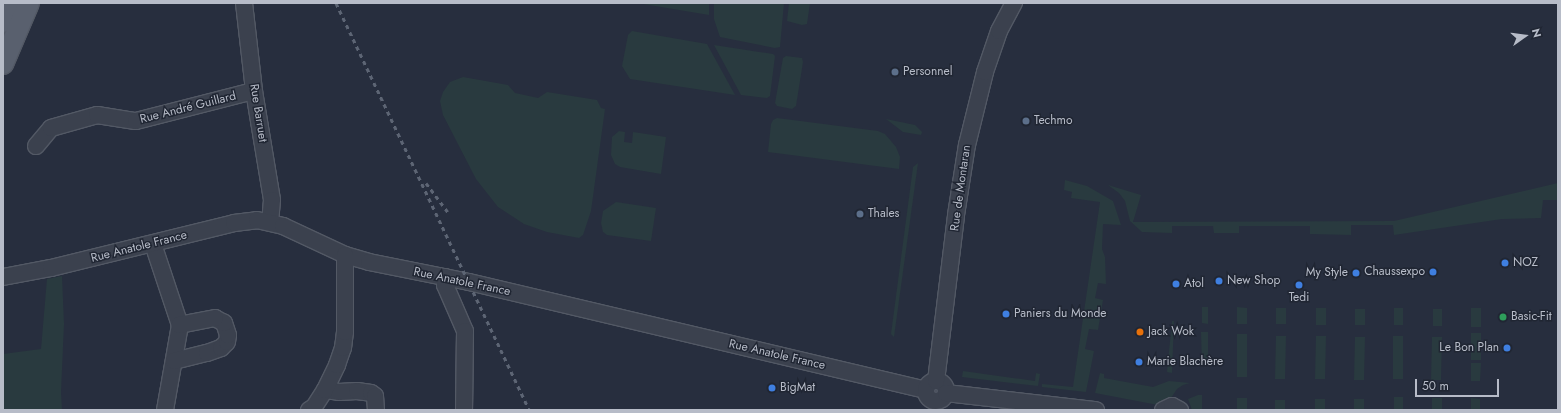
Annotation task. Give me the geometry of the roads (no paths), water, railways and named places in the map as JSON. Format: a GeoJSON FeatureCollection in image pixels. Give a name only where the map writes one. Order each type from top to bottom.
{"type":"FeatureCollection","features":[{"type":"Feature","properties":{"kind":"main road"},"geometry":{"type":"LineString","coordinates":[[3,22],[11,3]]}},
{"type":"Feature","properties":{"kind":"main road"},"geometry":{"type":"LineString","coordinates":[[3,64],[29,3]]}},
{"type":"Feature","properties":{"kind":"street","name":"Rue Barruet"},"geometry":{"type":"LineString","coordinates":[[244,3],[254,91],[272,200],[270,222]]}},
{"type":"Feature","properties":{"kind":"street","name":"Rue de Montaran"},"geometry":{"type":"LineString","coordinates":[[935,395],[956,215],[967,145],[985,72],[999,31],[1014,3]]}},
{"type":"Feature","properties":{"kind":"street","name":"Rue André Guillard"},"geometry":{"type":"LineString","coordinates":[[36,146],[51,128],[97,115],[136,122],[254,91]]}},
{"type":"Feature","properties":{"kind":"street","name":"Rue Anatole France"},"geometry":{"type":"LineString","coordinates":[[3,277],[31,273],[234,223],[257,220],[270,222],[298,232],[345,255],[389,267],[445,277],[935,395],[1096,410]]}},
{"type":"Feature","properties":{"kind":"street"},"geometry":{"type":"LineString","coordinates":[[153,244],[180,325],[165,410]]}},
{"type":"Feature","properties":{"kind":"street"},"geometry":{"type":"LineString","coordinates":[[316,409],[337,365],[343,348],[345,332],[345,255]]}},
{"type":"Feature","properties":{"kind":"street"},"geometry":{"type":"LineString","coordinates":[[445,277],[445,285],[465,331],[464,410]]}},
{"type":"Feature","properties":{"kind":"street"},"geometry":{"type":"LineString","coordinates":[[174,361],[221,348],[227,342],[228,336],[224,323],[215,318],[180,325]]}},
{"type":"Feature","properties":{"kind":"street"},"geometry":{"type":"LineString","coordinates":[[325,390],[371,393],[375,396],[376,410]]}},
{"type":"Feature","properties":{"kind":"street"},"geometry":{"type":"LineString","coordinates":[[1163,410],[1172,406],[1180,410]]}},
{"type":"Feature","properties":{"kind":"railway"},"geometry":{"type":"LineString","coordinates":[[336,3],[529,410]]}},
{"type":"Feature","properties":{"kind":"railway"},"geometry":{"type":"LineString","coordinates":[[426,183],[448,212]]}},
{"type":"Feature","properties":{"kind":"place","name":"Personnel"},"geometry":{"type":"Point","coordinates":[895,72]}},
{"type":"Feature","properties":{"kind":"place","name":"Techmo"},"geometry":{"type":"Point","coordinates":[1026,121]}},
{"type":"Feature","properties":{"kind":"place","name":"Thales"},"geometry":{"type":"Point","coordinates":[860,214]}},
{"type":"Feature","properties":{"kind":"place","name":"NOZ"},"geometry":{"type":"Point","coordinates":[1505,263]}},
{"type":"Feature","properties":{"kind":"place","name":"Chaussexpo"},"geometry":{"type":"Point","coordinates":[1433,272]}},
{"type":"Feature","properties":{"kind":"place","name":"My Style"},"geometry":{"type":"Point","coordinates":[1356,273]}},
{"type":"Feature","properties":{"kind":"place","name":"New Shop"},"geometry":{"type":"Point","coordinates":[1219,281]}},
{"type":"Feature","properties":{"kind":"place","name":"Atol"},"geometry":{"type":"Point","coordinates":[1176,284]}},
{"type":"Feature","properties":{"kind":"place","name":"Tedi"},"geometry":{"type":"Point","coordinates":[1299,285]}},
{"type":"Feature","properties":{"kind":"place","name":"Paniers du Monde"},"geometry":{"type":"Point","coordinates":[1006,314]}},
{"type":"Feature","properties":{"kind":"place","name":"Basic-Fit"},"geometry":{"type":"Point","coordinates":[1503,317]}},
{"type":"Feature","properties":{"kind":"place","name":"Jack Wok"},"geometry":{"type":"Point","coordinates":[1140,332]}},
{"type":"Feature","properties":{"kind":"place","name":"Le Bon Plan"},"geometry":{"type":"Point","coordinates":[1507,348]}},
{"type":"Feature","properties":{"kind":"place","name":"Marie Blachère"},"geometry":{"type":"Point","coordinates":[1139,362]}},
{"type":"Feature","properties":{"kind":"place","name":"BigMat"},"geometry":{"type":"Point","coordinates":[772,388]}}]}
